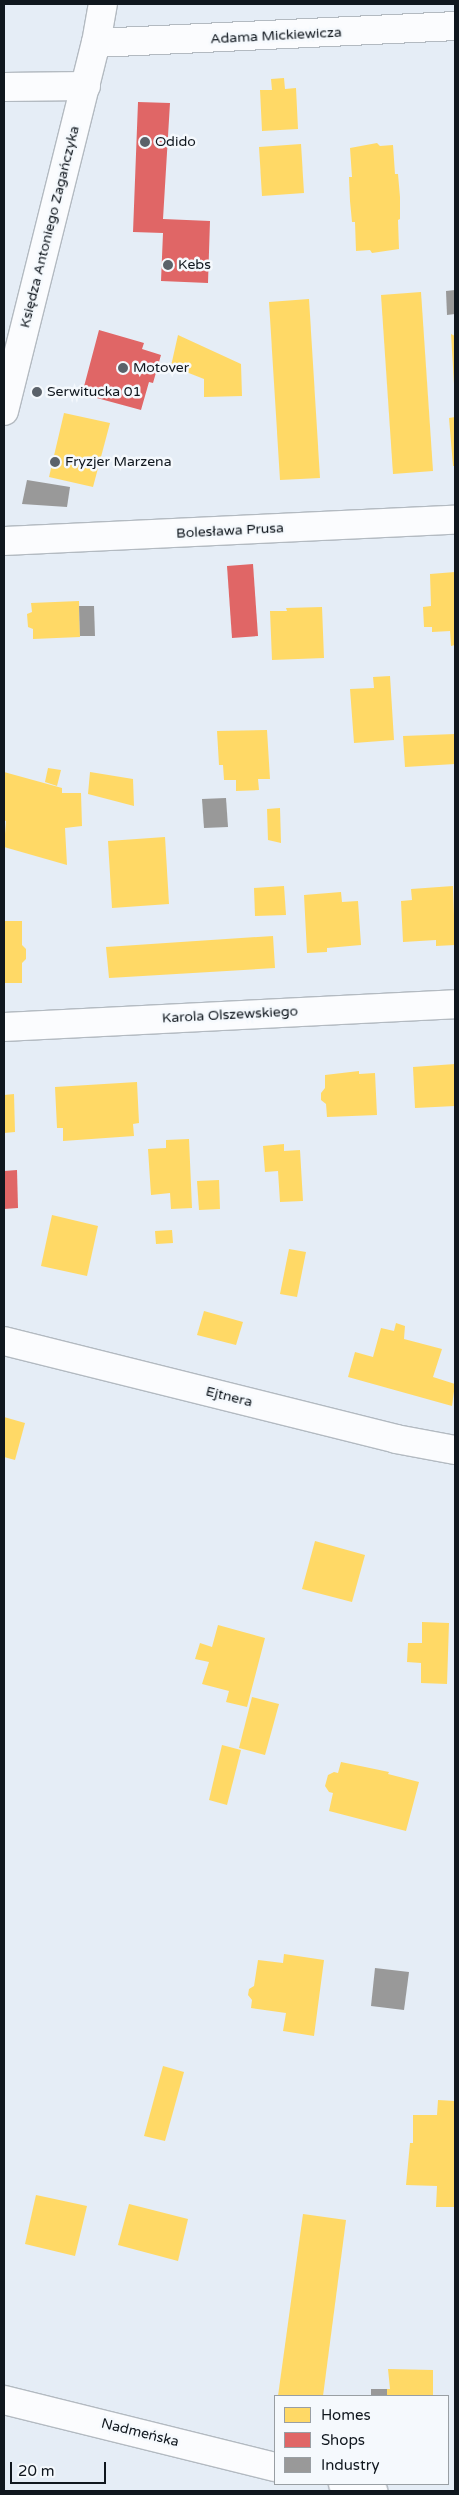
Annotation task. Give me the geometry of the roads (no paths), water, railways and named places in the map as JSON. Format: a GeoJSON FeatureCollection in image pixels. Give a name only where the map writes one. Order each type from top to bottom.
{"type":"FeatureCollection","features":[{"type":"Feature","properties":{"kind":"street","name":"Księdza Antoniego Zagańczyka"},"geometry":{"type":"LineString","coordinates":[[4,411],[86,86],[103,4]]}},
{"type":"Feature","properties":{"kind":"street","name":"Adama Mickiewicza"},"geometry":{"type":"LineString","coordinates":[[96,43],[455,26]]}},
{"type":"Feature","properties":{"kind":"street"},"geometry":{"type":"LineString","coordinates":[[4,87],[86,86]]}},
{"type":"Feature","properties":{"kind":"street","name":"Bolesława Prusa"},"geometry":{"type":"LineString","coordinates":[[4,541],[455,520]]}},
{"type":"Feature","properties":{"kind":"street","name":"Karola Olszewskiego"},"geometry":{"type":"LineString","coordinates":[[4,1026],[455,1004]]}},
{"type":"Feature","properties":{"kind":"street","name":"Ejtnera"},"geometry":{"type":"LineString","coordinates":[[4,1341],[396,1439],[455,1450]]}},
{"type":"Feature","properties":{"kind":"street","name":"Nadmeńska"},"geometry":{"type":"LineString","coordinates":[[4,2400],[274,2467]]}},
{"type":"Feature","properties":{"kind":"street"},"geometry":{"type":"LineString","coordinates":[[347,2485],[373,2491]]}},
{"type":"Feature","properties":{"kind":"place","name":"Odido"},"geometry":{"type":"Point","coordinates":[145,142]}},
{"type":"Feature","properties":{"kind":"place","name":"Kebs"},"geometry":{"type":"Point","coordinates":[168,265]}},
{"type":"Feature","properties":{"kind":"place","name":"Motover"},"geometry":{"type":"Point","coordinates":[123,368]}},
{"type":"Feature","properties":{"kind":"place","name":"Serwitucka 01"},"geometry":{"type":"Point","coordinates":[37,392]}},
{"type":"Feature","properties":{"kind":"place","name":"Fryzjer Marzena"},"geometry":{"type":"Point","coordinates":[55,462]}}]}
